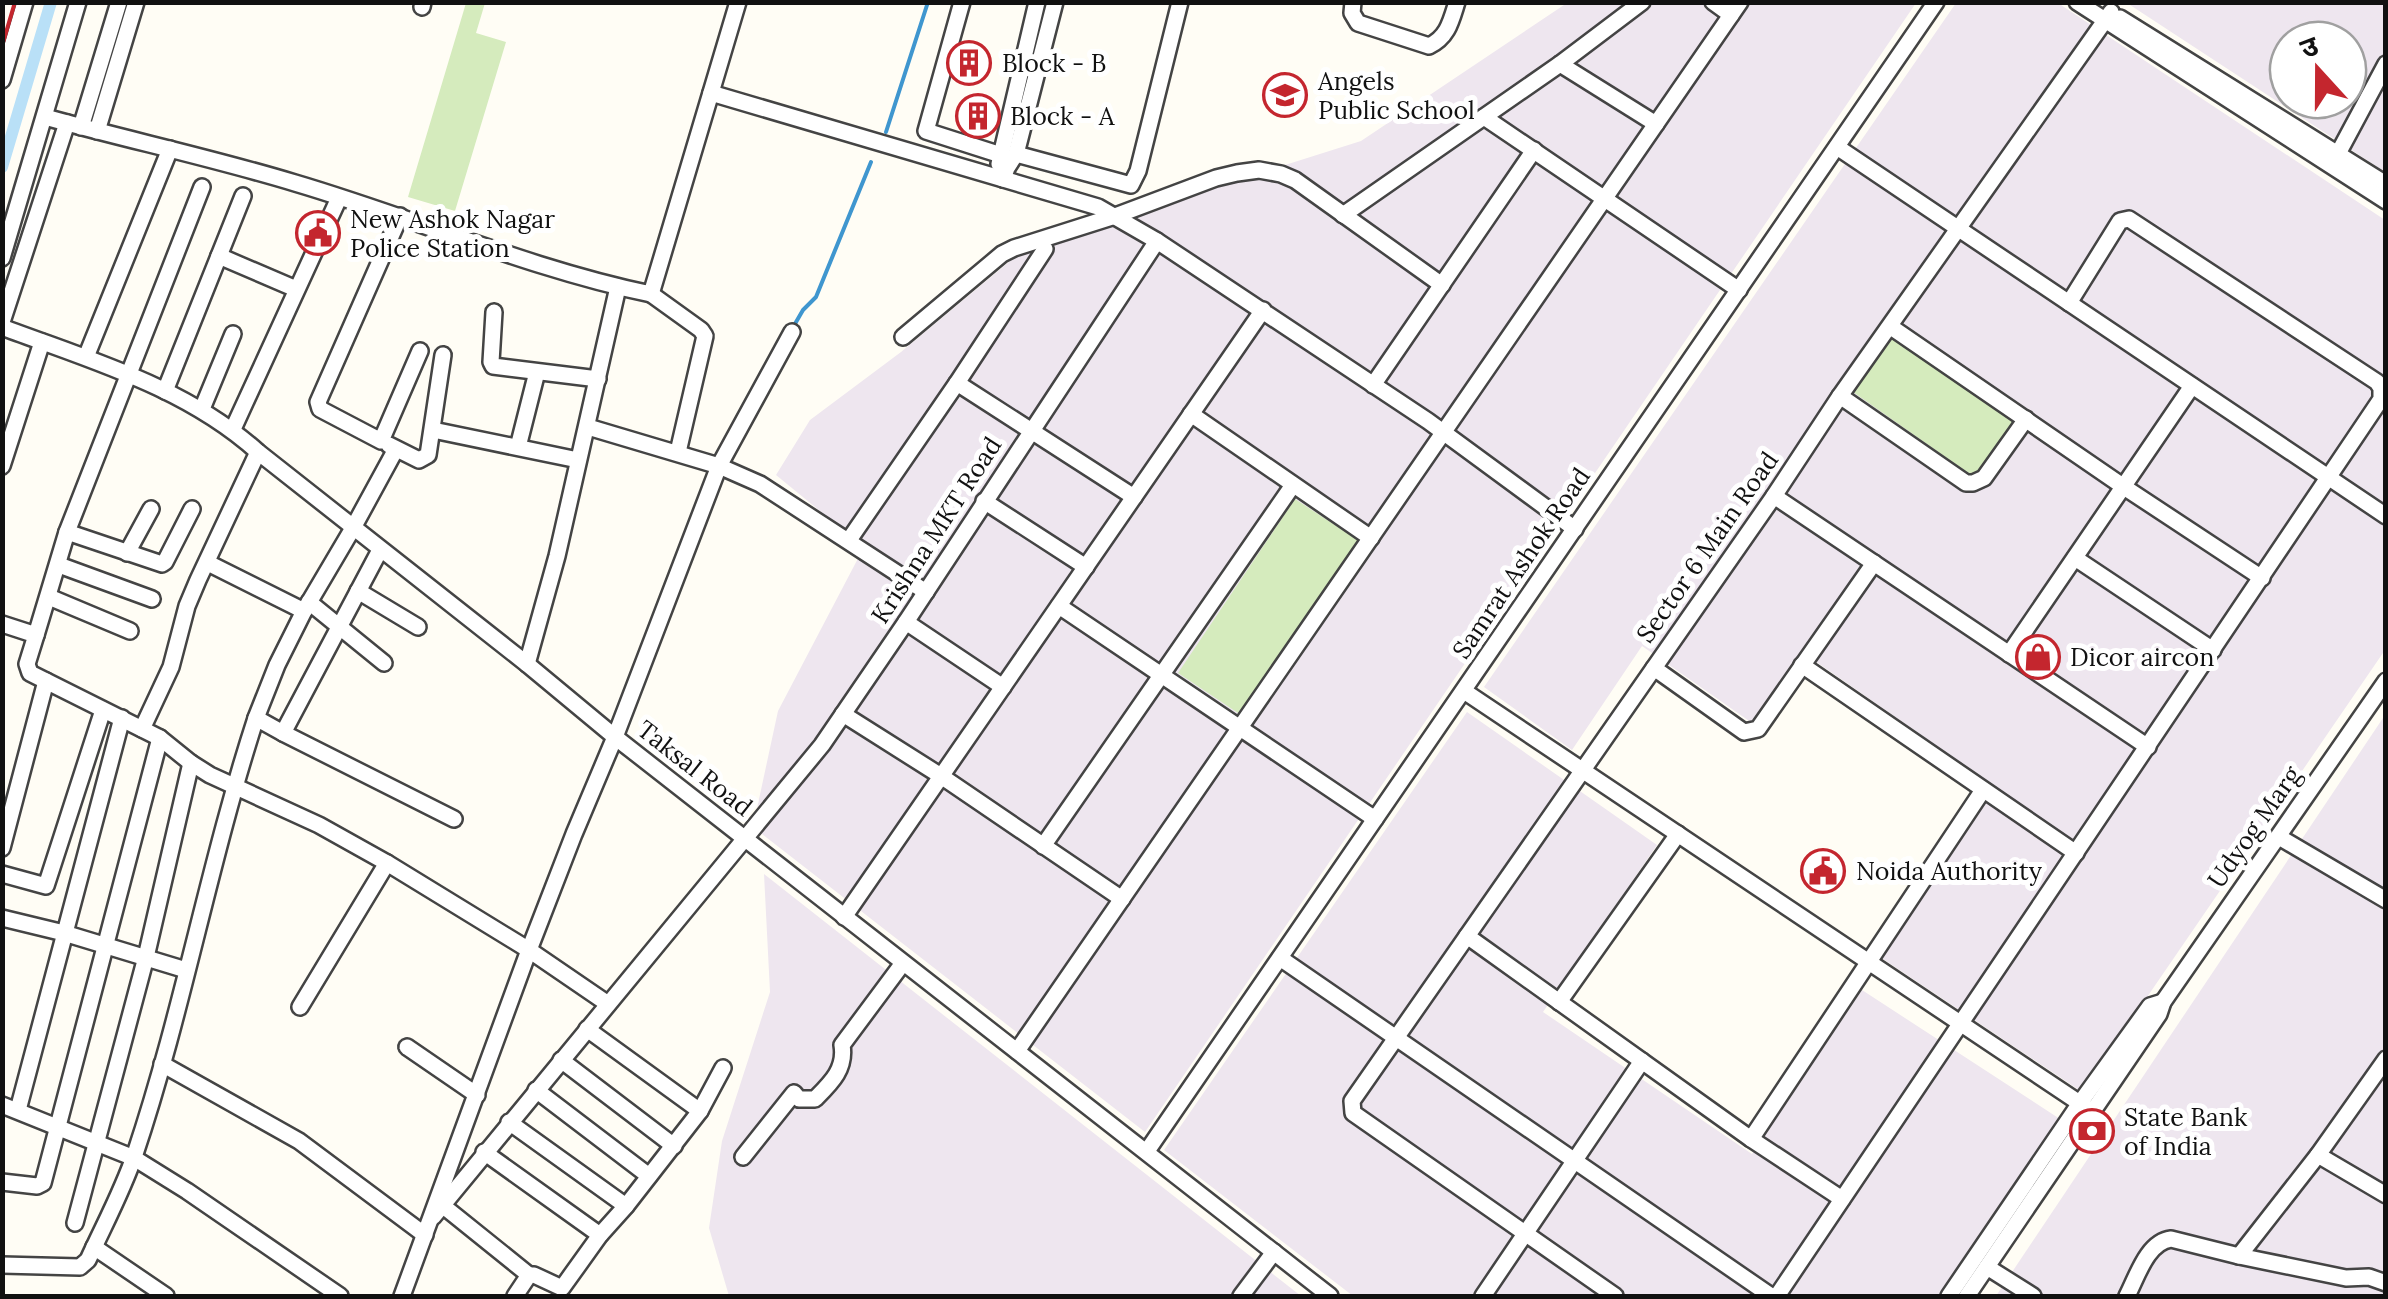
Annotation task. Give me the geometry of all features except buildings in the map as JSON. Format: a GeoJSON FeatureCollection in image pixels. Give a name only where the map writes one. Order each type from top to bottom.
{"type":"FeatureCollection","features":[{"type":"Feature","properties":{"kind":"street"},"geometry":{"type":"LineString","coordinates":[[2,80],[25,2]]}},
{"type":"Feature","properties":{"kind":"street"},"geometry":{"type":"LineString","coordinates":[[2,258],[78,2]]}},
{"type":"Feature","properties":{"kind":"street"},"geometry":{"type":"LineString","coordinates":[[82,127],[119,2]]}},
{"type":"Feature","properties":{"kind":"street"},"geometry":{"type":"LineString","coordinates":[[2,324],[136,2]]}},
{"type":"Feature","properties":{"kind":"street"},"geometry":{"type":"LineString","coordinates":[[652,294],[738,2]]}},
{"type":"Feature","properties":{"kind":"street"},"geometry":{"type":"LineString","coordinates":[[962,2],[926,131],[1130,184],[1138,171],[1180,2]]}},
{"type":"Feature","properties":{"kind":"street"},"geometry":{"type":"LineString","coordinates":[[1008,154],[1037,2]]}},
{"type":"Feature","properties":{"kind":"street"},"geometry":{"type":"LineString","coordinates":[[999,178],[1055,2]]}},
{"type":"Feature","properties":{"kind":"street"},"geometry":{"type":"LineString","coordinates":[[1353,2],[1352,13],[1358,23],[1429,46],[1448,30],[1457,2]]}},
{"type":"Feature","properties":{"kind":"street"},"geometry":{"type":"LineString","coordinates":[[1343,214],[1560,64],[1642,2]]}},
{"type":"Feature","properties":{"kind":"street"},"geometry":{"type":"LineString","coordinates":[[1018,1051],[1736,9],[1713,2]]}},
{"type":"Feature","properties":{"kind":"street","name":"Samrat Ashok Road"},"geometry":{"type":"LineString","coordinates":[[1147,1151],[1936,2]]}},
{"type":"Feature","properties":{"kind":"street"},"geometry":{"type":"LineString","coordinates":[[2078,2],[2104,12],[2334,161],[2386,201]]}},
{"type":"Feature","properties":{"kind":"street","name":"Sector 6 Main Road"},"geometry":{"type":"LineString","coordinates":[[1526,1232],[1354,1114],[1352,1101],[1960,229],[2104,12]]}},
{"type":"Feature","properties":{"kind":"street"},"geometry":{"type":"LineString","coordinates":[[1560,64],[1656,124]]}},
{"type":"Feature","properties":{"kind":"street"},"geometry":{"type":"LineString","coordinates":[[2334,161],[2386,64]]}},
{"type":"Feature","properties":{"kind":"street"},"geometry":{"type":"LineString","coordinates":[[712,93],[1098,207],[1157,241],[1444,432],[1574,529]]}},
{"type":"Feature","properties":{"kind":"street"},"geometry":{"type":"LineString","coordinates":[[1484,116],[1739,290]]}},
{"type":"Feature","properties":{"kind":"street"},"geometry":{"type":"LineString","coordinates":[[45,117],[297,183],[528,260],[652,294],[701,330],[706,339],[678,452]]}},
{"type":"Feature","properties":{"kind":"street"},"geometry":{"type":"LineString","coordinates":[[1837,146],[2386,516]]}},
{"type":"Feature","properties":{"kind":"street"},"geometry":{"type":"LineString","coordinates":[[86,358],[170,149]]}},
{"type":"Feature","properties":{"kind":"street"},"geometry":{"type":"LineString","coordinates":[[1374,385],[1534,150]]}},
{"type":"Feature","properties":{"kind":"street"},"geometry":{"type":"LineString","coordinates":[[2334,161],[2386,184]]}},
{"type":"Feature","properties":{"kind":"street"},"geometry":{"type":"LineString","coordinates":[[903,337],[1008,250],[1216,178],[1259,170],[1295,180],[1442,285]]}},
{"type":"Feature","properties":{"kind":"street"},"geometry":{"type":"LineString","coordinates":[[202,187],[67,532],[27,668],[30,673],[160,738],[210,775],[319,825],[387,863],[529,950],[608,1004]]}},
{"type":"Feature","properties":{"kind":"street"},"geometry":{"type":"LineString","coordinates":[[166,391],[243,196]]}},
{"type":"Feature","properties":{"kind":"street"},"geometry":{"type":"LineString","coordinates":[[233,429],[339,198]]}},
{"type":"Feature","properties":{"kind":"street"},"geometry":{"type":"LineString","coordinates":[[400,216],[318,402],[322,412],[414,459],[425,458],[433,430],[443,355]]}},
{"type":"Feature","properties":{"kind":"street"},"geometry":{"type":"LineString","coordinates":[[1280,958],[1774,1296],[2381,399],[2378,382],[2128,219],[2120,221],[2069,303]]}},
{"type":"Feature","properties":{"kind":"street","name":"Krishna MKT Road"},"geometry":{"type":"LineString","coordinates":[[437,1211],[822,745],[1157,241]]}},
{"type":"Feature","properties":{"kind":"street"},"geometry":{"type":"LineString","coordinates":[[849,540],[1045,249]]}},
{"type":"Feature","properties":{"kind":"street"},"geometry":{"type":"LineString","coordinates":[[219,256],[296,289]]}},
{"type":"Feature","properties":{"kind":"street"},"geometry":{"type":"LineString","coordinates":[[527,664],[557,556],[618,287]]}},
{"type":"Feature","properties":{"kind":"street"},"geometry":{"type":"LineString","coordinates":[[844,917],[1263,310]]}},
{"type":"Feature","properties":{"kind":"street"},"geometry":{"type":"LineString","coordinates":[[494,312],[492,365],[598,379]]}},
{"type":"Feature","properties":{"kind":"street","name":"Taksal Road"},"geometry":{"type":"LineString","coordinates":[[2,324],[166,391],[233,429],[615,737],[1330,1296]]}},
{"type":"Feature","properties":{"kind":"street"},"geometry":{"type":"LineString","coordinates":[[1891,326],[2262,578]]}},
{"type":"Feature","properties":{"kind":"street"},"geometry":{"type":"LineString","coordinates":[[402,1296],[437,1211],[529,950],[720,466],[792,332]]}},
{"type":"Feature","properties":{"kind":"street"},"geometry":{"type":"LineString","coordinates":[[202,409],[232,334]]}},
{"type":"Feature","properties":{"kind":"street"},"geometry":{"type":"LineString","coordinates":[[2,466],[42,342]]}},
{"type":"Feature","properties":{"kind":"street"},"geometry":{"type":"LineString","coordinates":[[2,1265],[80,1267],[94,1247],[134,1158],[181,997],[234,785],[256,718],[306,606],[353,528],[388,445],[420,350]]}},
{"type":"Feature","properties":{"kind":"street"},"geometry":{"type":"LineString","coordinates":[[518,447],[537,372]]}},
{"type":"Feature","properties":{"kind":"street"},"geometry":{"type":"LineString","coordinates":[[958,383],[1134,497]]}},
{"type":"Feature","properties":{"kind":"street"},"geometry":{"type":"LineString","coordinates":[[2009,654],[2192,386]]}},
{"type":"Feature","properties":{"kind":"street"},"geometry":{"type":"LineString","coordinates":[[1840,396],[1966,483],[1984,478],[2026,418]]}},
{"type":"Feature","properties":{"kind":"street"},"geometry":{"type":"LineString","coordinates":[[1192,414],[1371,538]]}},
{"type":"Feature","properties":{"kind":"street"},"geometry":{"type":"LineString","coordinates":[[588,427],[678,452],[760,484],[926,592]]}},
{"type":"Feature","properties":{"kind":"street"},"geometry":{"type":"LineString","coordinates":[[433,430],[578,460]]}},
{"type":"Feature","properties":{"kind":"street"},"geometry":{"type":"LineString","coordinates":[[142,729],[171,667],[198,580],[258,452]]}},
{"type":"Feature","properties":{"kind":"street"},"geometry":{"type":"LineString","coordinates":[[1043,846],[1293,484]]}},
{"type":"Feature","properties":{"kind":"street"},"geometry":{"type":"LineString","coordinates":[[1774,496],[2148,747]]}},
{"type":"Feature","properties":{"kind":"street"},"geometry":{"type":"LineString","coordinates":[[984,500],[1086,567]]}},
{"type":"Feature","properties":{"kind":"street"},"geometry":{"type":"LineString","coordinates":[[128,553],[151,509]]}},
{"type":"Feature","properties":{"kind":"street"},"geometry":{"type":"LineString","coordinates":[[67,532],[160,564],[165,562],[192,509]]}},
{"type":"Feature","properties":{"kind":"street"},"geometry":{"type":"LineString","coordinates":[[283,733],[380,550]]}},
{"type":"Feature","properties":{"kind":"street"},"geometry":{"type":"LineString","coordinates":[[2075,558],[2213,650]]}},
{"type":"Feature","properties":{"kind":"street"},"geometry":{"type":"LineString","coordinates":[[208,563],[306,606],[340,626],[384,662]]}},
{"type":"Feature","properties":{"kind":"street"},"geometry":{"type":"LineString","coordinates":[[1654,668],[1744,732],[1758,729],[1874,564]]}},
{"type":"Feature","properties":{"kind":"street"},"geometry":{"type":"LineString","coordinates":[[58,565],[152,599]]}},
{"type":"Feature","properties":{"kind":"street"},"geometry":{"type":"LineString","coordinates":[[358,591],[418,628]]}},
{"type":"Feature","properties":{"kind":"street"},"geometry":{"type":"LineString","coordinates":[[49,597],[130,630]]}},
{"type":"Feature","properties":{"kind":"street"},"geometry":{"type":"LineString","coordinates":[[1059,606],[1375,819]]}},
{"type":"Feature","properties":{"kind":"street"},"geometry":{"type":"LineString","coordinates":[[906,622],[1003,687]]}},
{"type":"Feature","properties":{"kind":"street"},"geometry":{"type":"LineString","coordinates":[[3,629],[36,635]]}},
{"type":"Feature","properties":{"kind":"street"},"geometry":{"type":"LineString","coordinates":[[1802,665],[2076,853]]}},
{"type":"Feature","properties":{"kind":"street"},"geometry":{"type":"LineString","coordinates":[[2,848],[46,681]]}},
{"type":"Feature","properties":{"kind":"street","name":"Udyog Marg"},"geometry":{"type":"LineString","coordinates":[[1950,1296],[2086,1107],[2159,1014],[2386,681]]}},
{"type":"Feature","properties":{"kind":"street"},"geometry":{"type":"LineString","coordinates":[[1464,690],[2086,1107]]}},
{"type":"Feature","properties":{"kind":"street"},"geometry":{"type":"LineString","coordinates":[[2,874],[46,886],[103,710]]}},
{"type":"Feature","properties":{"kind":"street"},"geometry":{"type":"LineString","coordinates":[[843,714],[1122,900]]}},
{"type":"Feature","properties":{"kind":"street"},"geometry":{"type":"LineString","coordinates":[[122,718],[64,933],[10,1108],[134,1158],[340,1296]]}},
{"type":"Feature","properties":{"kind":"street"},"geometry":{"type":"LineString","coordinates":[[256,718],[454,820]]}},
{"type":"Feature","properties":{"kind":"street"},"geometry":{"type":"LineString","coordinates":[[2,1182],[42,1185],[160,738]]}},
{"type":"Feature","properties":{"kind":"street"},"geometry":{"type":"LineString","coordinates":[[76,1223],[146,957],[191,764]]}},
{"type":"Feature","properties":{"kind":"street"},"geometry":{"type":"LineString","coordinates":[[1751,1138],[1983,790]]}},
{"type":"Feature","properties":{"kind":"street"},"geometry":{"type":"LineString","coordinates":[[1560,1002],[1678,834]]}},
{"type":"Feature","properties":{"kind":"street"},"geometry":{"type":"LineString","coordinates":[[2279,837],[2386,900]]}},
{"type":"Feature","properties":{"kind":"street"},"geometry":{"type":"LineString","coordinates":[[300,1006],[387,863]]}},
{"type":"Feature","properties":{"kind":"street"},"geometry":{"type":"LineString","coordinates":[[2,918],[186,970]]}},
{"type":"Feature","properties":{"kind":"street"},"geometry":{"type":"LineString","coordinates":[[1468,936],[1842,1199]]}},
{"type":"Feature","properties":{"kind":"street"},"geometry":{"type":"LineString","coordinates":[[743,1157],[794,1093],[799,1099],[815,1100],[835,1079],[844,1058],[842,1045],[903,963]]}},
{"type":"Feature","properties":{"kind":"street"},"geometry":{"type":"LineString","coordinates":[[587,1029],[700,1111]]}},
{"type":"Feature","properties":{"kind":"street"},"geometry":{"type":"LineString","coordinates":[[407,1047],[477,1095]]}},
{"type":"Feature","properties":{"kind":"street"},"geometry":{"type":"LineString","coordinates":[[2239,1256],[2386,1059]]}},
{"type":"Feature","properties":{"kind":"street"},"geometry":{"type":"LineString","coordinates":[[561,1060],[674,1146]]}},
{"type":"Feature","properties":{"kind":"street"},"geometry":{"type":"LineString","coordinates":[[1482,1296],[1642,1061]]}},
{"type":"Feature","properties":{"kind":"street"},"geometry":{"type":"LineString","coordinates":[[162,1064],[299,1141],[425,1235]]}},
{"type":"Feature","properties":{"kind":"street"},"geometry":{"type":"LineString","coordinates":[[437,1211],[529,1275],[562,1288],[700,1111],[722,1068]]}},
{"type":"Feature","properties":{"kind":"street"},"geometry":{"type":"LineString","coordinates":[[536,1090],[649,1176]]}},
{"type":"Feature","properties":{"kind":"street","name":"Udyog Marg"},"geometry":{"type":"LineString","coordinates":[[1967,1296],[2086,1107]]}},
{"type":"Feature","properties":{"kind":"street"},"geometry":{"type":"LineString","coordinates":[[509,1122],[626,1206]]}},
{"type":"Feature","properties":{"kind":"street"},"geometry":{"type":"LineString","coordinates":[[484,1152],[600,1235]]}},
{"type":"Feature","properties":{"kind":"street"},"geometry":{"type":"LineString","coordinates":[[2318,1155],[2386,1195]]}},
{"type":"Feature","properties":{"kind":"street"},"geometry":{"type":"LineString","coordinates":[[1526,1232],[1616,1296]]}},
{"type":"Feature","properties":{"kind":"street"},"geometry":{"type":"LineString","coordinates":[[2126,1296],[2153,1247],[2164,1239],[2346,1278],[2369,1276],[2386,1283]]}},
{"type":"Feature","properties":{"kind":"street"},"geometry":{"type":"LineString","coordinates":[[94,1247],[166,1296]]}},
{"type":"Feature","properties":{"kind":"street"},"geometry":{"type":"LineString","coordinates":[[1240,1296],[1274,1252]]}},
{"type":"Feature","properties":{"kind":"street"},"geometry":{"type":"LineString","coordinates":[[1987,1267],[2034,1296]]}},
{"type":"Feature","properties":{"kind":"street"},"geometry":{"type":"LineString","coordinates":[[514,1296],[529,1275]]}},
{"type":"Feature","properties":{"kind":"shaded area"},"geometry":{"type":"Polygon","coordinates":[[[1567,3],[1916,3],[1145,1132],[753,827],[778,711],[864,547],[776,475],[810,420],[901,352],[1016,256],[1091,226],[1361,141],[1567,3]]]}},
{"type":"Feature","properties":{"kind":"shaded area"},"geometry":{"type":"Polygon","coordinates":[[[1956,3],[2058,3],[2385,220],[2385,650],[2082,1092],[1880,957],[1996,787],[1802,652],[1752,723],[1642,646],[1572,750],[1484,687],[1956,3]]]}},
{"type":"Feature","properties":{"kind":"shaded area"},"geometry":{"type":"Polygon","coordinates":[[[2127,3],[2385,3],[2385,172],[2306,120],[2368,120],[2368,20],[2268,20],[2268,95],[2127,3]]]}},
{"type":"Feature","properties":{"kind":"shaded area"},"geometry":{"type":"Polygon","coordinates":[[[1467,712],[1657,845],[1543,1012],[1752,1154],[1862,990],[2063,1121],[1942,1296],[1353,1296],[1164,1150],[1467,712]]]}},
{"type":"Feature","properties":{"kind":"shaded area"},"geometry":{"type":"Polygon","coordinates":[[[2385,715],[2385,1296],[1996,1296],[2385,715]]]}},
{"type":"Feature","properties":{"kind":"shaded area"},"geometry":{"type":"Polygon","coordinates":[[[764,874],[1301,1296],[729,1296],[709,1228],[722,1141],[770,992],[764,874]]]}},
{"type":"Feature","properties":{"kind":"green space"},"geometry":{"type":"Polygon","coordinates":[[[466,3],[485,3],[476,33],[506,42],[455,211],[408,197],[466,3]]]}},
{"type":"Feature","properties":{"kind":"green space"},"geometry":{"type":"Polygon","coordinates":[[[1895,335],[2016,418],[1978,480],[1853,392],[1895,335]]]}},
{"type":"Feature","properties":{"kind":"green space"},"geometry":{"type":"Polygon","coordinates":[[[1295,499],[1364,544],[1247,719],[1178,673],[1295,499]]]}},
{"type":"Feature","properties":{"kind":"waterway"},"geometry":{"type":"LineString","coordinates":[[2,167],[51,2]]}},
{"type":"Feature","properties":{"kind":"waterway"},"geometry":{"type":"LineString","coordinates":[[886,132],[928,2]]}},
{"type":"Feature","properties":{"kind":"waterway"},"geometry":{"type":"LineString","coordinates":[[792,329],[816,297],[871,162]]}},
{"type":"Feature","properties":{"kind":"railway"},"geometry":{"type":"LineString","coordinates":[[2,46],[15,2]]}},
{"type":"Feature","properties":{"kind":"place","name":"Block - B"},"geometry":{"type":"Point","coordinates":[969,63]}},
{"type":"Feature","properties":{"kind":"place","name":"Angels Public School"},"geometry":{"type":"Point","coordinates":[1285,95]}},
{"type":"Feature","properties":{"kind":"place","name":"Block - A"},"geometry":{"type":"Point","coordinates":[978,116]}},
{"type":"Feature","properties":{"kind":"place","name":"New Ashok Nagar Police Station"},"geometry":{"type":"Point","coordinates":[318,233]}},
{"type":"Feature","properties":{"kind":"place","name":"Dicor aircon"},"geometry":{"type":"Point","coordinates":[2038,657]}},
{"type":"Feature","properties":{"kind":"place","name":"Noida Authority"},"geometry":{"type":"Point","coordinates":[1823,871]}},
{"type":"Feature","properties":{"kind":"place","name":"State Bank of India"},"geometry":{"type":"Point","coordinates":[2092,1131]}}]}
